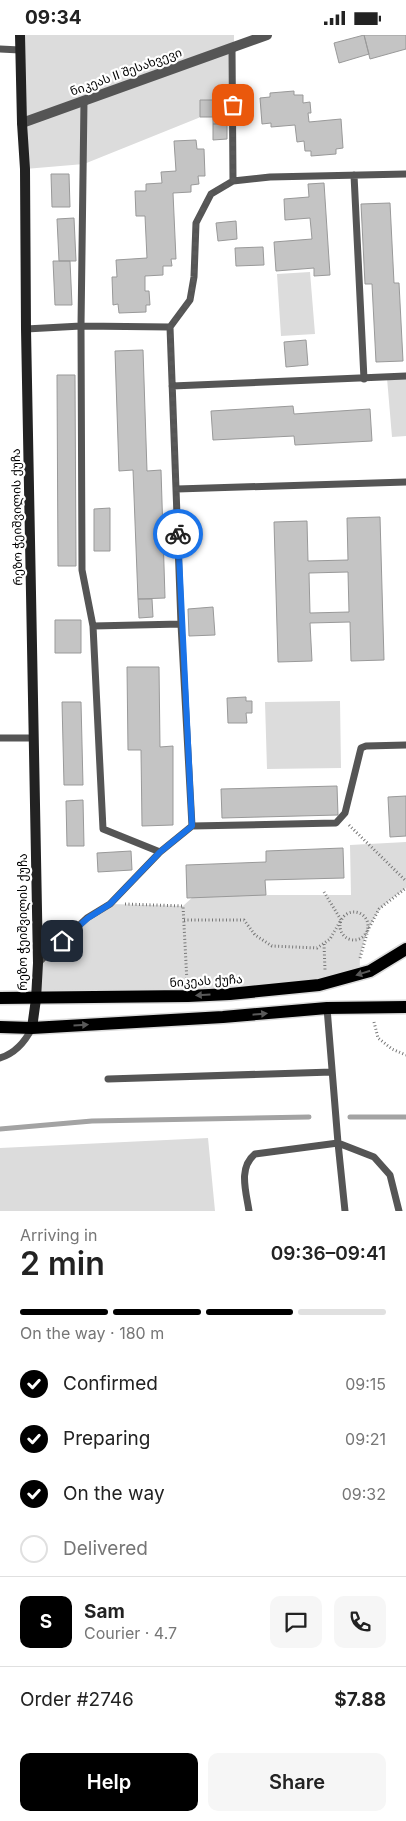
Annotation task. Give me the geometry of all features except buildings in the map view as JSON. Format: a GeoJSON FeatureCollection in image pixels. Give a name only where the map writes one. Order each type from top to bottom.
{"type":"FeatureCollection","features":[{"type":"Feature","properties":{"kind":"main road","name":"რეზო ჭეიშვილის ქუჩა"},"geometry":{"type":"LineString","coordinates":[[20,35],[25,169],[26,329],[38,963],[32,1028]]}},
{"type":"Feature","properties":{"kind":"main road","name":"ნიკეას ქუჩა"},"geometry":{"type":"LineString","coordinates":[[0,998],[188,996],[230,994],[325,983],[370,971],[406,949]]}},
{"type":"Feature","properties":{"kind":"main road"},"geometry":{"type":"LineString","coordinates":[[0,1027],[32,1028],[222,1017],[327,1008],[406,1007]]}},
{"type":"Feature","properties":{"kind":"street","name":"ნიკეას II შესახვევი"},"geometry":{"type":"LineString","coordinates":[[22,123],[267,35]]}},
{"type":"Feature","properties":{"kind":"lane"},"geometry":{"type":"LineString","coordinates":[[232,47],[233,181]]}},
{"type":"Feature","properties":{"kind":"lane"},"geometry":{"type":"LineString","coordinates":[[0,49],[20,50]]}},
{"type":"Feature","properties":{"kind":"lane"},"geometry":{"type":"LineString","coordinates":[[84,101],[81,326],[82,570],[93,626],[103,829],[160,852]]}},
{"type":"Feature","properties":{"kind":"lane"},"geometry":{"type":"LineString","coordinates":[[192,826],[181,624],[170,327],[190,300],[194,277],[196,223],[210,194],[233,181],[270,177],[406,174]]}},
{"type":"Feature","properties":{"kind":"lane"},"geometry":{"type":"LineString","coordinates":[[354,175],[364,379]]}},
{"type":"Feature","properties":{"kind":"lane"},"geometry":{"type":"LineString","coordinates":[[26,329],[81,326],[170,327]]}},
{"type":"Feature","properties":{"kind":"lane"},"geometry":{"type":"LineString","coordinates":[[172,386],[406,376]]}},
{"type":"Feature","properties":{"kind":"lane"},"geometry":{"type":"LineString","coordinates":[[177,489],[406,482]]}},
{"type":"Feature","properties":{"kind":"lane"},"geometry":{"type":"LineString","coordinates":[[93,626],[181,624]]}},
{"type":"Feature","properties":{"kind":"lane"},"geometry":{"type":"LineString","coordinates":[[0,737],[33,738]]}},
{"type":"Feature","properties":{"kind":"lane"},"geometry":{"type":"LineString","coordinates":[[38,963],[88,918],[110,904],[160,852],[192,826],[336,823],[345,813],[361,749],[366,746],[406,745]]}},
{"type":"Feature","properties":{"kind":"lane"},"geometry":{"type":"LineString","coordinates":[[327,1008],[345,1211]]}},
{"type":"Feature","properties":{"kind":"lane"},"geometry":{"type":"LineString","coordinates":[[0,1058],[13,1052],[24,1043],[32,1028]]}},
{"type":"Feature","properties":{"kind":"lane"},"geometry":{"type":"LineString","coordinates":[[108,1079],[332,1072]]}},
{"type":"Feature","properties":{"kind":"lane"},"geometry":{"type":"LineString","coordinates":[[249,1211],[244,1173],[247,1160],[255,1154],[338,1143],[374,1157],[390,1175],[399,1211]]}},
{"type":"Feature","properties":{"kind":"path"},"geometry":{"type":"LineString","coordinates":[[342,818],[406,881]]}},
{"type":"Feature","properties":{"kind":"path"},"geometry":{"type":"LineString","coordinates":[[184,920],[244,920],[255,935],[272,946],[317,948],[330,939],[341,920],[344,916],[352,912],[362,914],[368,921],[368,930],[362,937],[358,939],[345,937],[340,929],[341,920],[331,900],[324,892]]}},
{"type":"Feature","properties":{"kind":"path"},"geometry":{"type":"LineString","coordinates":[[110,904],[183,906],[188,996]]}},
{"type":"Feature","properties":{"kind":"path"},"geometry":{"type":"LineString","coordinates":[[324,943],[325,983]]}},
{"type":"Feature","properties":{"kind":"shaded area"},"geometry":{"type":"Polygon","coordinates":[[[20,35],[234,35],[233,104],[84,164],[25,169],[20,35]]]}},
{"type":"Feature","properties":{"kind":"shaded area"},"geometry":{"type":"Polygon","coordinates":[[[310,272],[315,334],[281,336],[277,274],[310,272]]]}},
{"type":"Feature","properties":{"kind":"shaded area"},"geometry":{"type":"Polygon","coordinates":[[[406,376],[406,436],[392,437],[387,378],[406,376]]]}},
{"type":"Feature","properties":{"kind":"shaded area"},"geometry":{"type":"Polygon","coordinates":[[[340,701],[341,768],[267,769],[265,702],[340,701]]]}},
{"type":"Feature","properties":{"kind":"shaded area"},"geometry":{"type":"Polygon","coordinates":[[[406,842],[406,888],[384,905],[371,924],[364,941],[360,959],[361,974],[319,985],[36,999],[38,963],[87,918],[110,904],[183,906],[195,895],[351,895],[350,845],[406,842]]]}},
{"type":"Feature","properties":{"kind":"shaded area"},"geometry":{"type":"Polygon","coordinates":[[[208,1138],[215,1211],[0,1211],[0,1148],[208,1138]]]}},
{"type":"Feature","properties":{"kind":"waterway"},"geometry":{"type":"LineString","coordinates":[[0,1129],[92,1121],[309,1117]]}},
{"type":"Feature","properties":{"kind":"waterway"},"geometry":{"type":"LineString","coordinates":[[350,1117],[406,1117]]}},
{"type":"Feature","properties":{"kind":"way so far"},"geometry":{"type":"LineString","coordinates":[[178,534],[170,327],[190,300],[194,277],[196,223],[210,194],[233,181],[233,105]]}},
{"type":"Feature","properties":{"kind":"route"},"geometry":{"type":"LineString","coordinates":[[62,941],[88,918],[110,904],[160,852],[192,826],[178,534]]}}]}
